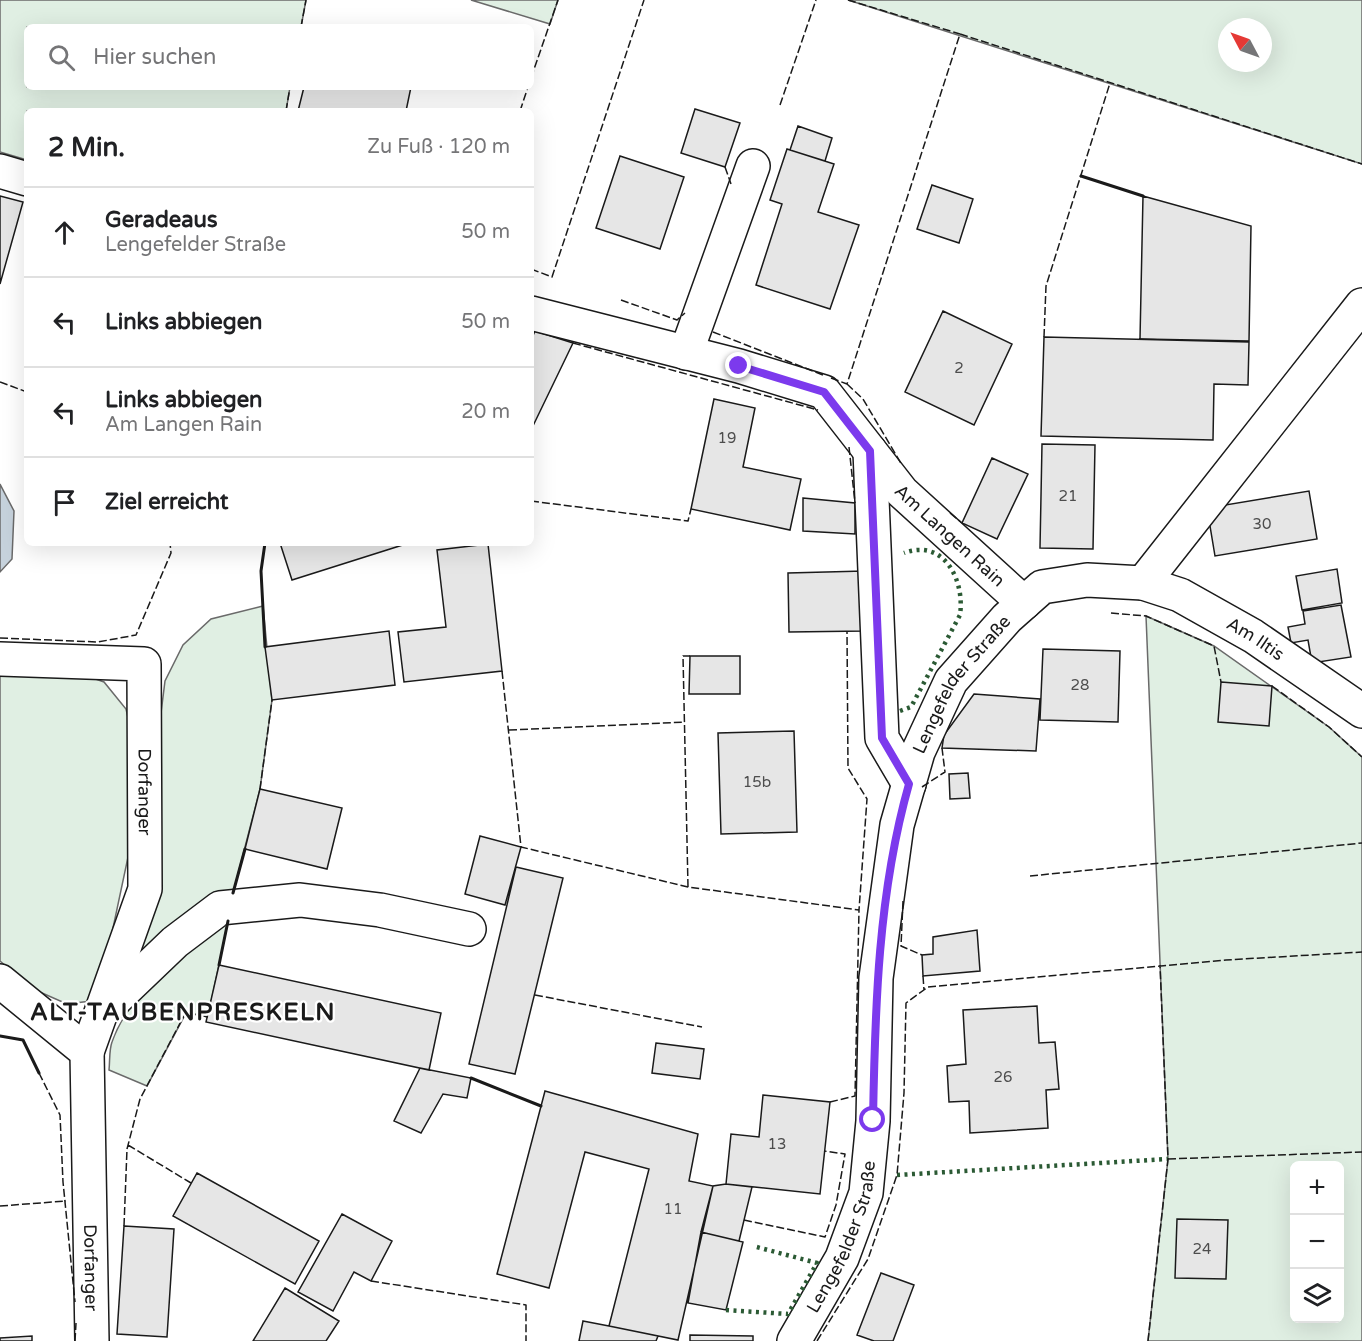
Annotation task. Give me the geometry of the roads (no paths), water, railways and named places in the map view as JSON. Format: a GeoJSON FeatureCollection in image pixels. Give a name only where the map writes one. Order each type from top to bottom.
{"type":"FeatureCollection","features":[{"type":"Feature","properties":{"kind":"street"},"geometry":{"type":"LineString","coordinates":[[686,353],[753,166]]}},
{"type":"Feature","properties":{"kind":"street"},"geometry":{"type":"LineString","coordinates":[[0,171],[24,177]]}},
{"type":"Feature","properties":{"kind":"street"},"geometry":{"type":"LineString","coordinates":[[1143,583],[1362,305]]}},
{"type":"Feature","properties":{"kind":"street","name":"Am Langen Rain"},"geometry":{"type":"LineString","coordinates":[[534,314],[824,392],[902,492],[1024,603]]}},
{"type":"Feature","properties":{"kind":"street"},"geometry":{"type":"LineString","coordinates":[[870,451],[882,738],[909,784]]}},
{"type":"Feature","properties":{"kind":"street","name":"Lengefelder Straße"},"geometry":{"type":"LineString","coordinates":[[794,1341],[842,1258],[866,1193],[873,1120],[876,978],[897,825],[918,752],[951,681],[1007,618],[1042,587],[1087,580],[1143,583]]}},
{"type":"Feature","properties":{"kind":"street","name":"Am Iltis"},"geometry":{"type":"LineString","coordinates":[[1143,583],[1180,595],[1253,636],[1362,711]]}},
{"type":"Feature","properties":{"kind":"street","name":"Dorfanger"},"geometry":{"type":"LineString","coordinates":[[0,658],[144,664],[145,889],[87,1052],[92,1341]]}},
{"type":"Feature","properties":{"kind":"street"},"geometry":{"type":"LineString","coordinates":[[102,1012],[175,942],[220,908],[300,900],[380,910],[469,928]]}},
{"type":"Feature","properties":{"kind":"street"},"geometry":{"type":"LineString","coordinates":[[0,981],[87,1052]]}},
{"type":"Feature","properties":{"kind":"district","name":"ALT-TAUBENPRESKELN"},"geometry":{"type":"Point","coordinates":[183,1012]}}]}
